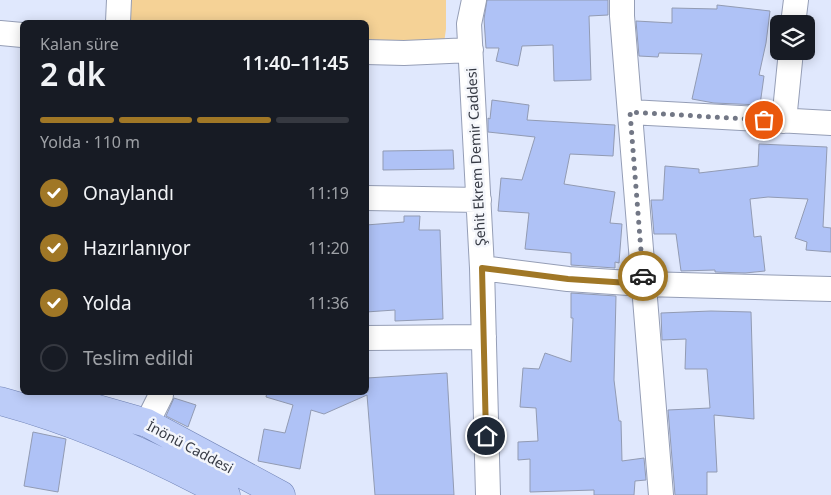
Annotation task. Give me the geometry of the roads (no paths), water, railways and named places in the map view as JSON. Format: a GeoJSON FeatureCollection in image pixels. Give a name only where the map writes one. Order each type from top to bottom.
{"type":"FeatureCollection","features":[{"type":"Feature","properties":{"kind":"main road"},"geometry":{"type":"LineString","coordinates":[[0,383],[20,388]]}},
{"type":"Feature","properties":{"kind":"main road","name":"İnönü Caddesi"},"geometry":{"type":"LineString","coordinates":[[49,395],[147,422],[280,495]]}},
{"type":"Feature","properties":{"kind":"main road","name":"İnönü Caddesi"},"geometry":{"type":"LineString","coordinates":[[0,401],[104,435],[204,488],[226,495]]}},
{"type":"Feature","properties":{"kind":"street"},"geometry":{"type":"LineString","coordinates":[[118,20],[119,0]]}},
{"type":"Feature","properties":{"kind":"street","name":"Şehit Ekrem Demir Caddesi"},"geometry":{"type":"LineString","coordinates":[[474,0],[469,24],[482,268],[488,495]]}},
{"type":"Feature","properties":{"kind":"street"},"geometry":{"type":"LineString","coordinates":[[622,0],[661,495]]}},
{"type":"Feature","properties":{"kind":"street"},"geometry":{"type":"LineString","coordinates":[[794,15],[796,0]]}},
{"type":"Feature","properties":{"kind":"street"},"geometry":{"type":"LineString","coordinates":[[0,33],[20,35]]}},
{"type":"Feature","properties":{"kind":"street"},"geometry":{"type":"LineString","coordinates":[[369,52],[404,53],[471,50]]}},
{"type":"Feature","properties":{"kind":"street"},"geometry":{"type":"LineString","coordinates":[[784,121],[789,60]]}},
{"type":"Feature","properties":{"kind":"street"},"geometry":{"type":"LineString","coordinates":[[630,112],[831,124]]}},
{"type":"Feature","properties":{"kind":"street"},"geometry":{"type":"LineString","coordinates":[[369,198],[479,200]]}},
{"type":"Feature","properties":{"kind":"street"},"geometry":{"type":"LineString","coordinates":[[482,268],[568,279],[644,284],[831,289]]}},
{"type":"Feature","properties":{"kind":"street"},"geometry":{"type":"LineString","coordinates":[[369,338],[484,337]]}},
{"type":"Feature","properties":{"kind":"street"},"geometry":{"type":"LineString","coordinates":[[147,422],[161,395]]}}]}
